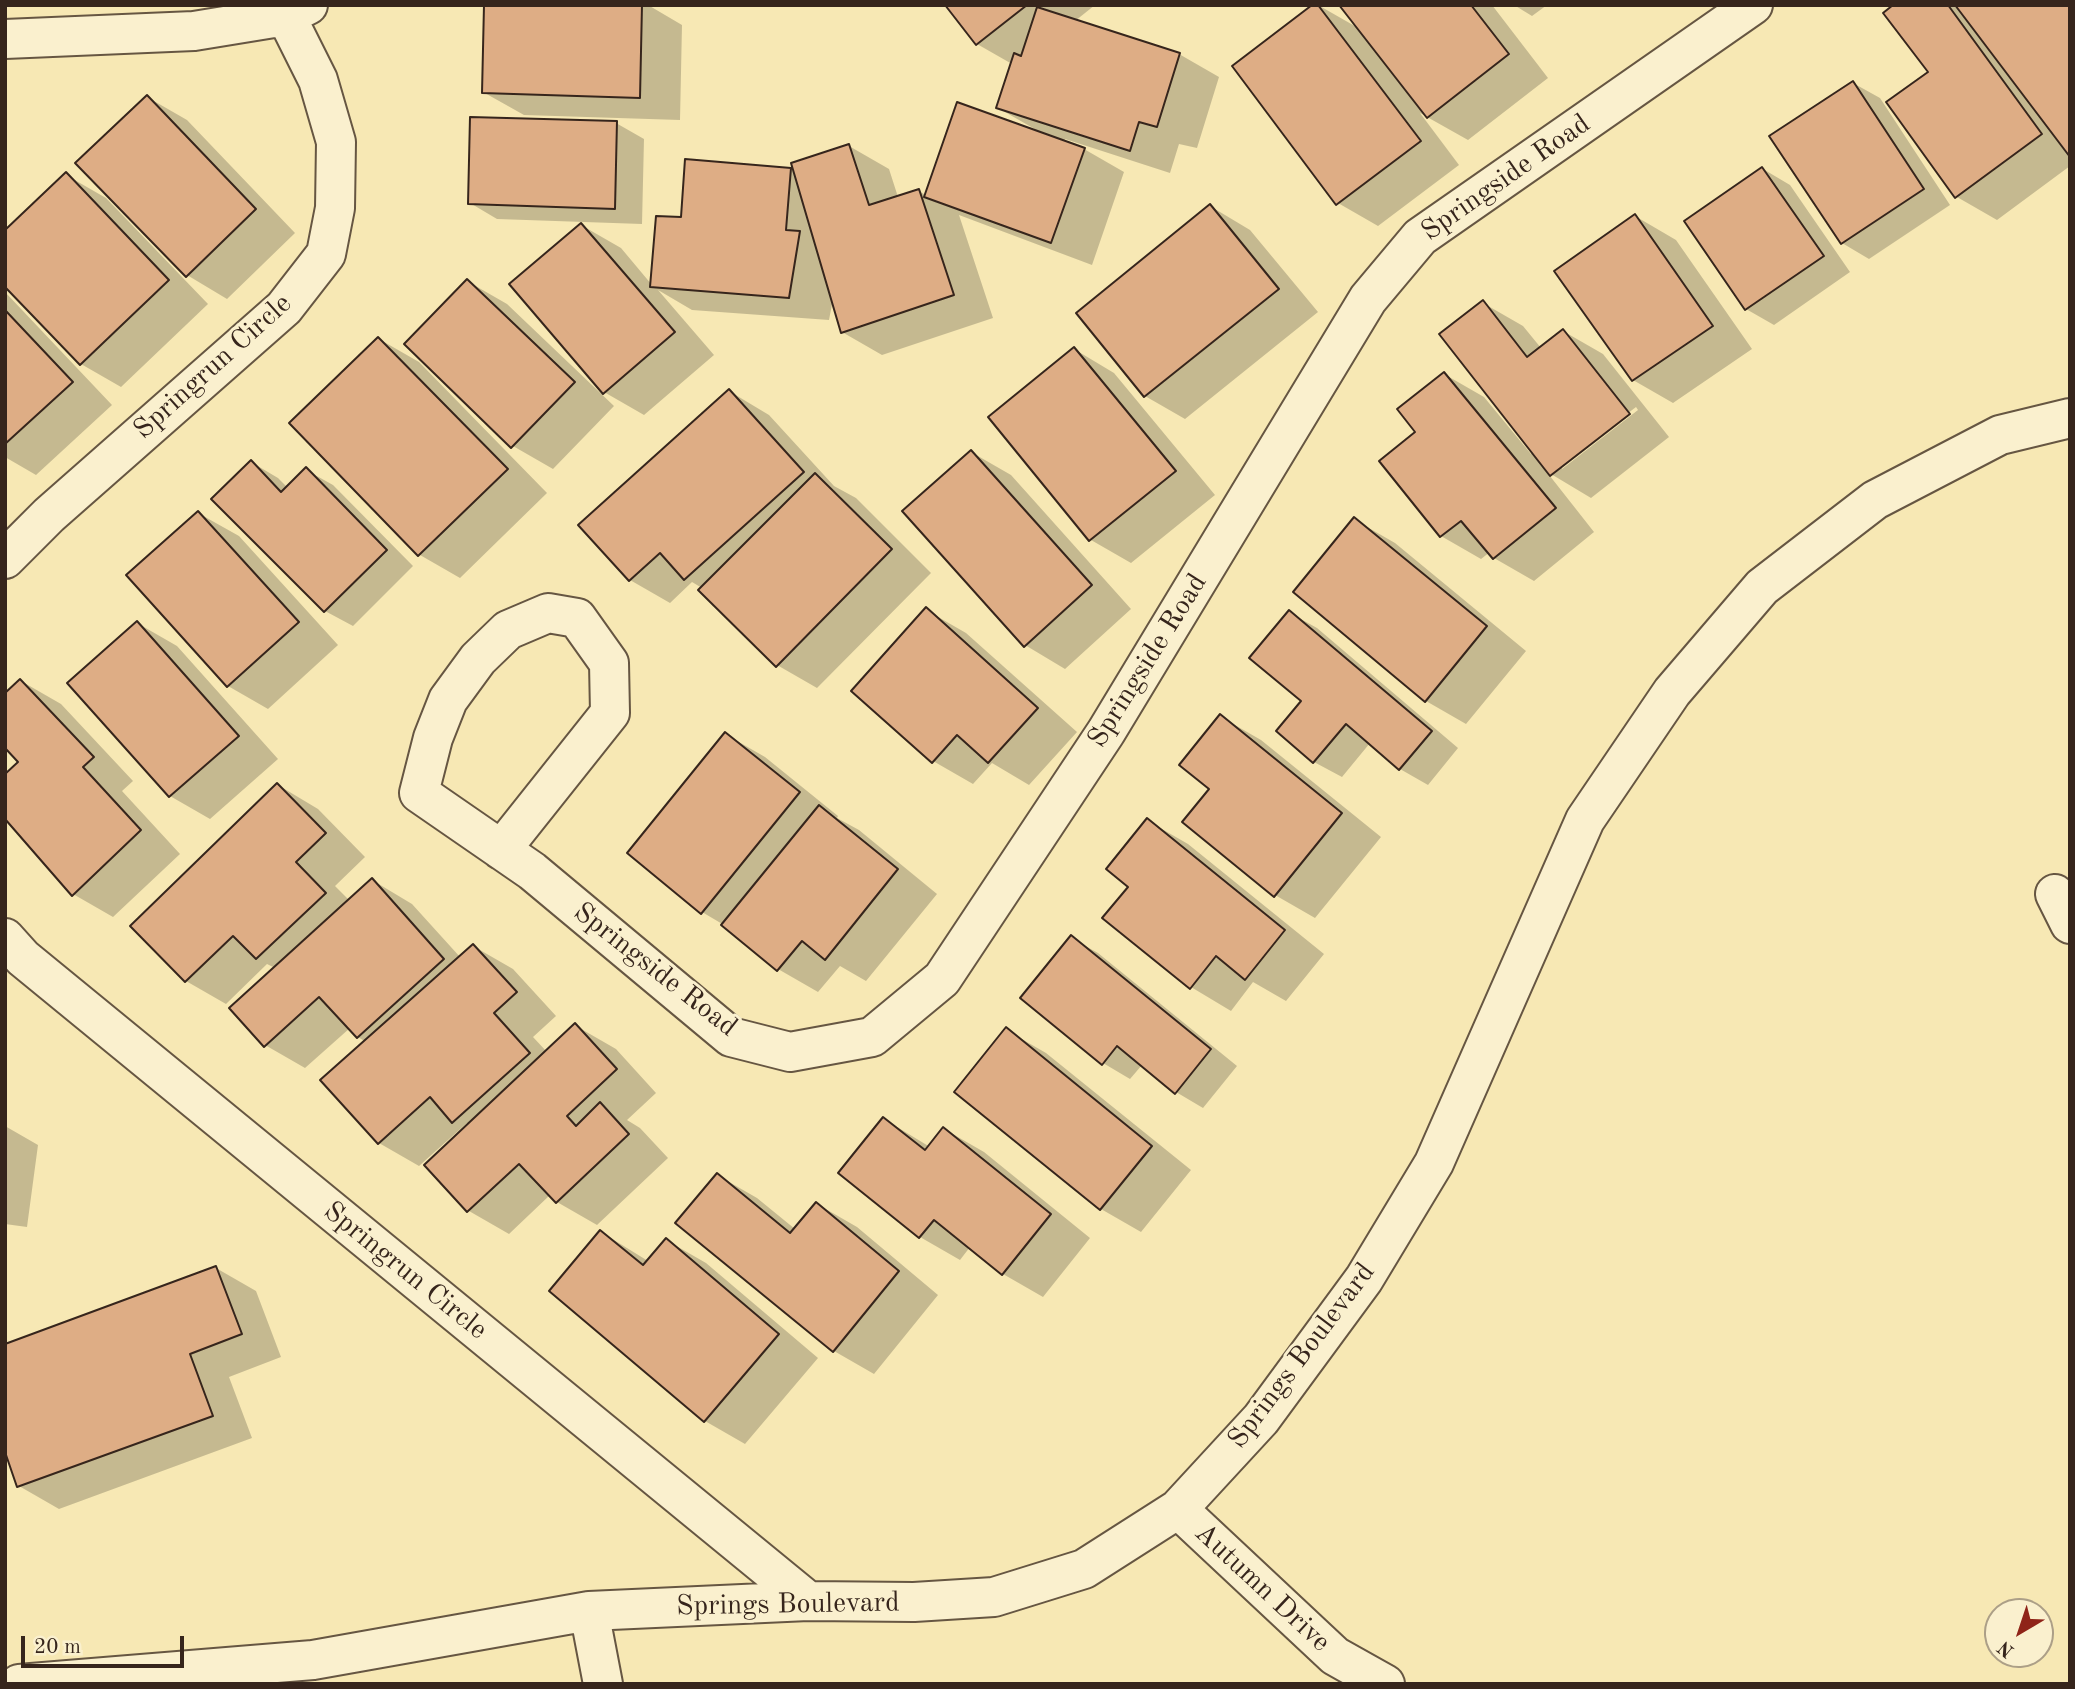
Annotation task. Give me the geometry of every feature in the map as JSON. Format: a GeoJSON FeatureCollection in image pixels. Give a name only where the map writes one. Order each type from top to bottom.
{"type":"FeatureCollection","features":[{"type":"Feature","properties":{"kind":"street","name":"Springside Road"},"geometry":{"type":"LineString","coordinates":[[501,850],[610,713],[609,663],[578,618],[548,614],[508,630],[478,659],[448,700],[433,738],[419,793],[501,850],[532,871],[731,1037],[790,1052],[872,1037],[942,979],[1106,733],[1368,299],[1420,237],[1753,5]]}},
{"type":"Feature","properties":{"kind":"street","name":"Springrun Circle"},"geometry":{"type":"LineString","coordinates":[[5,39],[194,31],[297,10],[336,142],[335,208],[326,254],[284,308],[49,515],[5,559]]}},
{"type":"Feature","properties":{"kind":"street","name":"Springs Boulevard"},"geometry":{"type":"LineString","coordinates":[[19,1684],[313,1660],[589,1611],[808,1601],[914,1602],[994,1597],[1084,1569],[1178,1509],[1261,1419],[1364,1279],[1434,1163],[1585,820],[1672,692],[1762,587],[1875,500],[2000,435],[2070,418]]}},
{"type":"Feature","properties":{"kind":"street","name":"Springrun Circle"},"geometry":{"type":"LineString","coordinates":[[5,938],[23,958],[808,1601]]}},
{"type":"Feature","properties":{"kind":"street","name":"Autumn Drive"},"geometry":{"type":"LineString","coordinates":[[1178,1509],[1335,1656],[1385,1684]]}},
{"type":"Feature","properties":{"kind":"street"},"geometry":{"type":"LineString","coordinates":[[589,1611],[603,1684]]}},
{"type":"Feature","properties":{"kind":"building"},"geometry":{"type":"Polygon","coordinates":[[[484,5],[642,5],[640,98],[482,93],[484,5]]]}},
{"type":"Feature","properties":{"kind":"building"},"geometry":{"type":"Polygon","coordinates":[[[945,5],[1027,5],[976,45],[945,5]]]}},
{"type":"Feature","properties":{"kind":"building"},"geometry":{"type":"Polygon","coordinates":[[[1312,5],[1318,5],[1421,141],[1336,205],[1232,66],[1312,5]]]}},
{"type":"Feature","properties":{"kind":"building"},"geometry":{"type":"Polygon","coordinates":[[[1339,5],[1471,5],[1509,54],[1427,118],[1339,5]]]}},
{"type":"Feature","properties":{"kind":"building"},"geometry":{"type":"Polygon","coordinates":[[[1893,5],[1948,5],[2042,134],[1955,198],[1886,102],[1928,72],[1883,13],[1893,5]]]}},
{"type":"Feature","properties":{"kind":"building"},"geometry":{"type":"Polygon","coordinates":[[[1955,5],[2070,5],[2070,157],[1955,5]]]}},
{"type":"Feature","properties":{"kind":"building"},"geometry":{"type":"Polygon","coordinates":[[[1037,7],[1180,53],[1157,127],[1139,122],[1130,151],[996,108],[1014,53],[1021,56],[1037,7]]]}},
{"type":"Feature","properties":{"kind":"building"},"geometry":{"type":"Polygon","coordinates":[[[1853,81],[1924,189],[1841,244],[1769,136],[1853,81]]]}},
{"type":"Feature","properties":{"kind":"building"},"geometry":{"type":"Polygon","coordinates":[[[147,95],[256,209],[186,277],[75,163],[147,95]]]}},
{"type":"Feature","properties":{"kind":"building"},"geometry":{"type":"Polygon","coordinates":[[[957,102],[1085,148],[1051,243],[924,197],[957,102]]]}},
{"type":"Feature","properties":{"kind":"building"},"geometry":{"type":"Polygon","coordinates":[[[470,117],[617,121],[615,209],[468,204],[470,117]]]}},
{"type":"Feature","properties":{"kind":"building"},"geometry":{"type":"Polygon","coordinates":[[[849,144],[869,205],[919,189],[954,295],[841,333],[791,163],[849,144]]]}},
{"type":"Feature","properties":{"kind":"building"},"geometry":{"type":"Polygon","coordinates":[[[685,159],[791,168],[786,230],[800,231],[789,298],[650,287],[656,216],[681,217],[685,159]]]}},
{"type":"Feature","properties":{"kind":"building"},"geometry":{"type":"Polygon","coordinates":[[[1762,167],[1824,256],[1745,310],[1684,221],[1762,167]]]}},
{"type":"Feature","properties":{"kind":"building"},"geometry":{"type":"Polygon","coordinates":[[[66,172],[169,280],[80,365],[5,287],[5,230],[66,172]]]}},
{"type":"Feature","properties":{"kind":"building"},"geometry":{"type":"Polygon","coordinates":[[[1210,204],[1279,289],[1144,397],[1076,313],[1210,204]]]}},
{"type":"Feature","properties":{"kind":"building"},"geometry":{"type":"Polygon","coordinates":[[[1635,214],[1713,326],[1632,381],[1554,271],[1635,214]]]}},
{"type":"Feature","properties":{"kind":"building"},"geometry":{"type":"Polygon","coordinates":[[[581,223],[675,332],[603,394],[509,284],[581,223]]]}},
{"type":"Feature","properties":{"kind":"building"},"geometry":{"type":"Polygon","coordinates":[[[467,279],[575,382],[511,448],[404,344],[467,279]]]}},
{"type":"Feature","properties":{"kind":"building"},"geometry":{"type":"Polygon","coordinates":[[[1483,300],[1527,357],[1563,329],[1630,414],[1550,476],[1439,334],[1483,300]]]}},
{"type":"Feature","properties":{"kind":"building"},"geometry":{"type":"Polygon","coordinates":[[[5,310],[73,382],[5,444],[5,310]]]}},
{"type":"Feature","properties":{"kind":"building"},"geometry":{"type":"Polygon","coordinates":[[[378,337],[508,469],[418,556],[289,423],[378,337]]]}},
{"type":"Feature","properties":{"kind":"building"},"geometry":{"type":"Polygon","coordinates":[[[1074,347],[1176,471],[1089,541],[988,417],[1074,347]]]}},
{"type":"Feature","properties":{"kind":"building"},"geometry":{"type":"Polygon","coordinates":[[[1444,372],[1556,508],[1493,559],[1461,521],[1440,537],[1379,461],[1415,432],[1397,409],[1444,372]]]}},
{"type":"Feature","properties":{"kind":"building"},"geometry":{"type":"Polygon","coordinates":[[[729,389],[804,472],[684,580],[660,553],[629,581],[578,525],[729,389]]]}},
{"type":"Feature","properties":{"kind":"building"},"geometry":{"type":"Polygon","coordinates":[[[971,450],[1092,585],[1024,647],[902,511],[971,450]]]}},
{"type":"Feature","properties":{"kind":"building"},"geometry":{"type":"Polygon","coordinates":[[[251,460],[281,492],[306,467],[387,550],[324,612],[211,499],[251,460]]]}},
{"type":"Feature","properties":{"kind":"building"},"geometry":{"type":"Polygon","coordinates":[[[815,473],[892,549],[776,667],[698,590],[815,473]]]}},
{"type":"Feature","properties":{"kind":"building"},"geometry":{"type":"Polygon","coordinates":[[[198,511],[299,622],[227,687],[126,575],[198,511]]]}},
{"type":"Feature","properties":{"kind":"building"},"geometry":{"type":"Polygon","coordinates":[[[1354,517],[1487,626],[1425,702],[1293,592],[1354,517]]]}},
{"type":"Feature","properties":{"kind":"building"},"geometry":{"type":"Polygon","coordinates":[[[926,607],[1038,708],[988,763],[957,735],[932,763],[851,691],[926,607]]]}},
{"type":"Feature","properties":{"kind":"building"},"geometry":{"type":"Polygon","coordinates":[[[1289,610],[1432,731],[1399,770],[1346,724],[1313,763],[1276,731],[1301,701],[1249,658],[1289,610]]]}},
{"type":"Feature","properties":{"kind":"building"},"geometry":{"type":"Polygon","coordinates":[[[137,621],[239,736],[169,797],[67,683],[137,621]]]}},
{"type":"Feature","properties":{"kind":"building"},"geometry":{"type":"Polygon","coordinates":[[[20,679],[94,757],[83,767],[141,830],[72,896],[5,819],[5,774],[18,762],[5,748],[5,693],[20,679]]]}},
{"type":"Feature","properties":{"kind":"building"},"geometry":{"type":"Polygon","coordinates":[[[1220,714],[1342,813],[1274,897],[1182,822],[1209,789],[1179,765],[1220,714]]]}},
{"type":"Feature","properties":{"kind":"building"},"geometry":{"type":"Polygon","coordinates":[[[725,732],[800,792],[701,914],[627,853],[725,732]]]}},
{"type":"Feature","properties":{"kind":"building"},"geometry":{"type":"Polygon","coordinates":[[[277,783],[326,833],[296,862],[326,893],[256,959],[233,936],[185,982],[130,926],[277,783]]]}},
{"type":"Feature","properties":{"kind":"building"},"geometry":{"type":"Polygon","coordinates":[[[819,805],[898,869],[825,960],[802,941],[777,971],[721,925],[819,805]]]}},
{"type":"Feature","properties":{"kind":"building"},"geometry":{"type":"Polygon","coordinates":[[[1147,818],[1285,930],[1245,980],[1216,956],[1190,989],[1102,918],[1128,887],[1106,869],[1147,818]]]}},
{"type":"Feature","properties":{"kind":"building"},"geometry":{"type":"Polygon","coordinates":[[[372,878],[444,959],[357,1038],[319,997],[264,1047],[229,1008],[372,878]]]}},
{"type":"Feature","properties":{"kind":"building"},"geometry":{"type":"Polygon","coordinates":[[[1071,935],[1211,1049],[1175,1094],[1117,1046],[1102,1065],[1020,998],[1071,935]]]}},
{"type":"Feature","properties":{"kind":"building"},"geometry":{"type":"Polygon","coordinates":[[[473,944],[517,992],[494,1013],[530,1053],[452,1123],[430,1097],[378,1144],[320,1080],[473,944]]]}},
{"type":"Feature","properties":{"kind":"building"},"geometry":{"type":"Polygon","coordinates":[[[575,1023],[617,1069],[567,1116],[576,1126],[600,1102],[629,1134],[556,1203],[519,1164],[467,1212],[424,1165],[575,1023]]]}},
{"type":"Feature","properties":{"kind":"building"},"geometry":{"type":"Polygon","coordinates":[[[1006,1027],[1152,1146],[1100,1210],[954,1092],[1006,1027]]]}},
{"type":"Feature","properties":{"kind":"building"},"geometry":{"type":"Polygon","coordinates":[[[883,1117],[925,1150],[943,1127],[1051,1214],[1002,1275],[934,1220],[919,1238],[838,1173],[883,1117]]]}},
{"type":"Feature","properties":{"kind":"building"},"geometry":{"type":"Polygon","coordinates":[[[717,1173],[790,1233],[816,1202],[899,1271],[833,1352],[675,1223],[717,1173]]]}},
{"type":"Feature","properties":{"kind":"building"},"geometry":{"type":"Polygon","coordinates":[[[600,1230],[643,1265],[666,1238],[779,1334],[704,1422],[549,1291],[600,1230]]]}},
{"type":"Feature","properties":{"kind":"building"},"geometry":{"type":"Polygon","coordinates":[[[216,1266],[242,1334],[190,1354],[213,1416],[17,1487],[5,1452],[5,1344],[216,1266]]]}}]}
